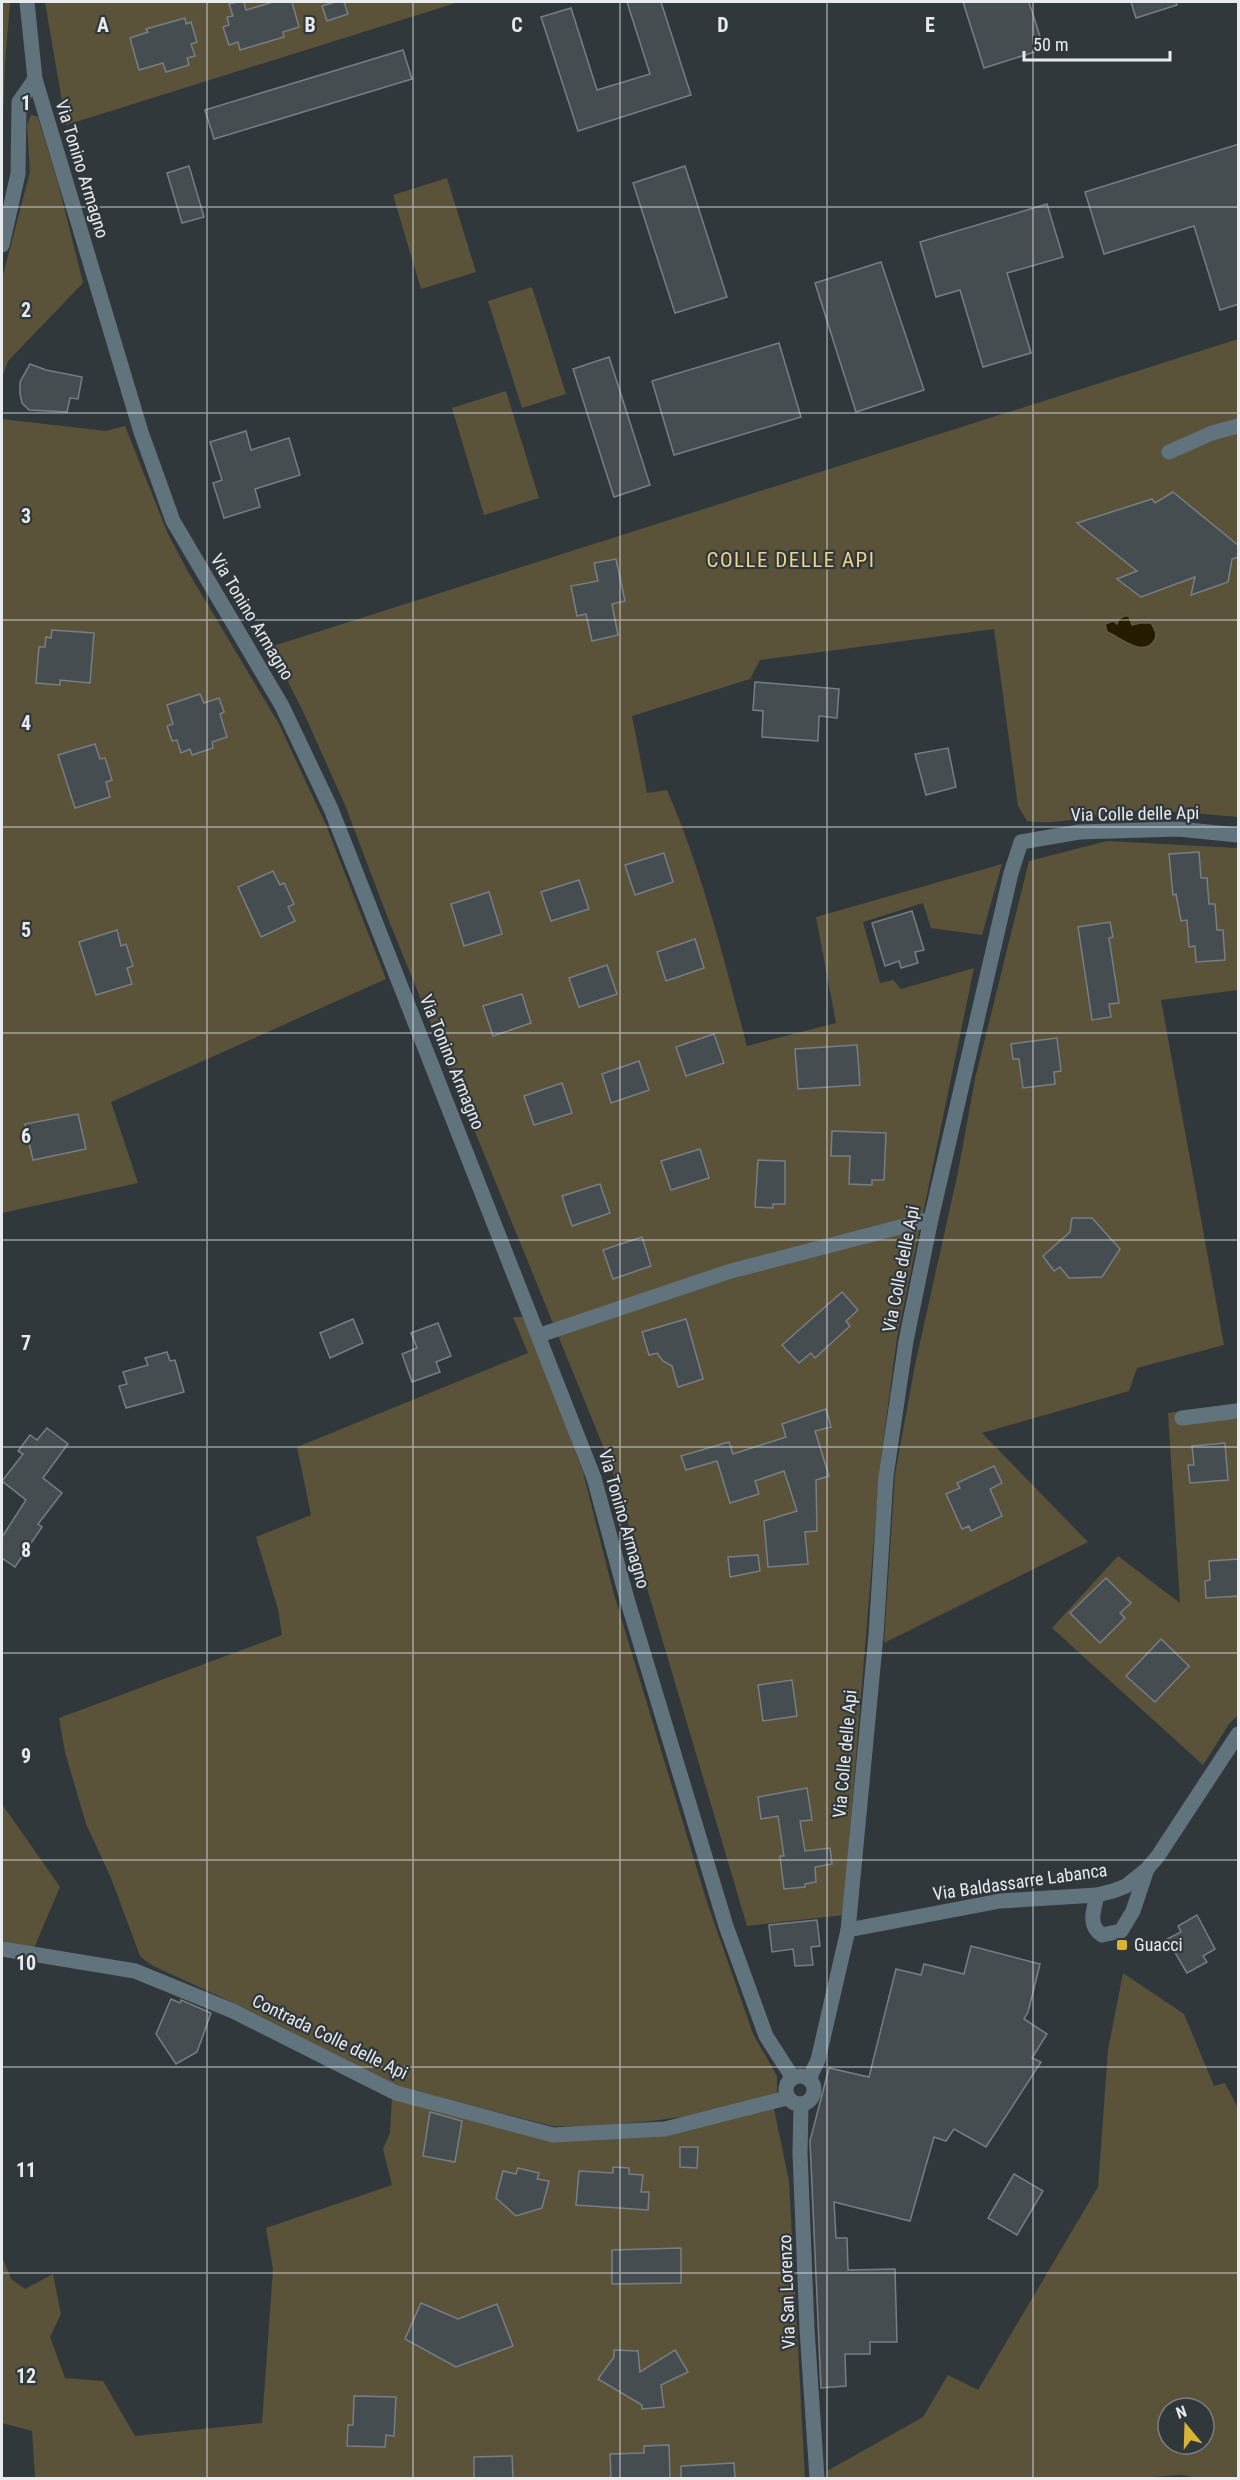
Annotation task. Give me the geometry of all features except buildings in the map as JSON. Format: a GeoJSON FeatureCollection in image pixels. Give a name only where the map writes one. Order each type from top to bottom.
{"type":"FeatureCollection","features":[{"type":"Feature","properties":{"kind":"street"},"geometry":{"type":"LineString","coordinates":[[2,245],[18,174],[19,102],[35,79],[27,2]]}},
{"type":"Feature","properties":{"kind":"street","name":"Via Tonino Armagno"},"geometry":{"type":"LineString","coordinates":[[35,79],[141,432],[173,521],[282,706],[331,809],[540,1335],[594,1478],[627,1599],[726,1926],[766,2036],[793,2078]]}},
{"type":"Feature","properties":{"kind":"street"},"geometry":{"type":"LineString","coordinates":[[1169,452],[1212,433],[1239,426]]}},
{"type":"Feature","properties":{"kind":"street","name":"Via Colle delle Api"},"geometry":{"type":"LineString","coordinates":[[848,1930],[876,1635],[885,1476],[906,1341],[931,1219],[1011,873],[1021,842],[1090,832],[1178,829],[1239,835]]}},
{"type":"Feature","properties":{"kind":"street"},"geometry":{"type":"LineString","coordinates":[[540,1335],[731,1270],[931,1219]]}},
{"type":"Feature","properties":{"kind":"street"},"geometry":{"type":"LineString","coordinates":[[1182,1418],[1239,1411]]}},
{"type":"Feature","properties":{"kind":"street","name":"Via Baldassarre Labanca"},"geometry":{"type":"LineString","coordinates":[[848,1930],[1000,1901],[1097,1895],[1126,1886],[1147,1869],[1239,1734]]}},
{"type":"Feature","properties":{"kind":"street"},"geometry":{"type":"LineString","coordinates":[[1097,1895],[1092,1924],[1096,1931],[1102,1935],[1122,1931],[1133,1911],[1147,1869]]}},
{"type":"Feature","properties":{"kind":"street"},"geometry":{"type":"LineString","coordinates":[[808,2079],[818,2060],[848,1930]]}},
{"type":"Feature","properties":{"kind":"street","name":"Contrada Colle delle Api"},"geometry":{"type":"LineString","coordinates":[[2,1949],[135,1971],[233,2011],[396,2093],[553,2135],[665,2129],[794,2101]]}},
{"type":"Feature","properties":{"kind":"street"},"geometry":{"type":"LineString","coordinates":[[801,2076],[808,2079],[814,2087],[813,2096],[806,2103],[794,2101],[785,2089],[793,2078],[801,2076]]}},
{"type":"Feature","properties":{"kind":"street","name":"Via San Lorenzo"},"geometry":{"type":"LineString","coordinates":[[794,2101],[800,2153],[807,2328],[817,2478]]}},
{"type":"Feature","properties":{"kind":"shaded area"},"geometry":{"type":"Polygon","coordinates":[[[2,2],[10,2],[5,63],[2,159],[2,2]]]}},
{"type":"Feature","properties":{"kind":"shaded area"},"geometry":{"type":"Polygon","coordinates":[[[45,2],[459,2],[66,125],[45,2]]]}},
{"type":"Feature","properties":{"kind":"shaded area"},"geometry":{"type":"Polygon","coordinates":[[[31,115],[38,117],[58,183],[83,283],[8,361],[2,378],[2,279],[30,172],[27,125],[31,115]]]}},
{"type":"Feature","properties":{"kind":"shaded area"},"geometry":{"type":"Polygon","coordinates":[[[447,178],[476,272],[421,289],[393,195],[447,178]]]}},
{"type":"Feature","properties":{"kind":"shaded area"},"geometry":{"type":"Polygon","coordinates":[[[532,287],[566,394],[522,408],[488,301],[532,287]]]}},
{"type":"Feature","properties":{"kind":"shaded area"},"geometry":{"type":"Polygon","coordinates":[[[1238,339],[1238,817],[1133,811],[1062,821],[1027,821],[1018,806],[994,629],[760,660],[750,679],[632,716],[647,793],[667,790],[680,821],[712,917],[747,1046],[836,1023],[816,917],[1002,864],[982,935],[931,928],[923,903],[863,922],[880,983],[893,980],[901,989],[974,968],[897,1338],[880,1465],[843,1915],[747,1926],[610,1463],[389,921],[345,805],[302,709],[270,647],[1238,339]],[[1117,624],[1107,632],[1137,648],[1136,626],[1117,624]]]}},
{"type":"Feature","properties":{"kind":"shaded area"},"geometry":{"type":"Polygon","coordinates":[[[506,391],[539,498],[484,515],[452,408],[506,391]]]}},
{"type":"Feature","properties":{"kind":"shaded area"},"geometry":{"type":"Polygon","coordinates":[[[2,419],[106,431],[125,426],[168,534],[279,724],[326,825],[386,979],[111,1102],[138,1183],[2,1213],[2,419]]]}},
{"type":"Feature","properties":{"kind":"shaded area"},"geometry":{"type":"Polygon","coordinates":[[[1124,616],[1129,616],[1132,625],[1151,623],[1156,636],[1149,646],[1131,645],[1107,632],[1105,624],[1113,621],[1117,624],[1124,616]]]}},
{"type":"Feature","properties":{"kind":"shaded area"},"geometry":{"type":"Polygon","coordinates":[[[1107,841],[1238,848],[1238,990],[1161,1000],[1224,1345],[1137,1368],[1129,1391],[982,1433],[1088,1542],[884,1643],[895,1474],[915,1365],[958,1172],[975,1079],[1029,861],[1107,841]]]}},
{"type":"Feature","properties":{"kind":"shaded area"},"geometry":{"type":"Polygon","coordinates":[[[513,1317],[525,1317],[583,1472],[613,1591],[706,1899],[753,2034],[777,2076],[777,2093],[695,2115],[593,2127],[552,2126],[400,2087],[234,2003],[151,1965],[140,1956],[111,1878],[86,1824],[65,1752],[59,1718],[282,1635],[278,1609],[256,1537],[311,1515],[297,1447],[528,1353],[513,1317]]]}},
{"type":"Feature","properties":{"kind":"shaded area"},"geometry":{"type":"Polygon","coordinates":[[[1238,1403],[1238,1715],[1229,1724],[1203,1765],[1052,1628],[1118,1556],[1180,1603],[1168,1413],[1238,1403]]]}},
{"type":"Feature","properties":{"kind":"shaded area"},"geometry":{"type":"Polygon","coordinates":[[[2,1804],[60,1887],[34,1948],[2,1941],[2,1804]]]}},
{"type":"Feature","properties":{"kind":"shaded area"},"geometry":{"type":"Polygon","coordinates":[[[1123,1973],[1184,2014],[1214,2086],[1225,2083],[1238,2108],[1238,2478],[1197,2478],[1182,2475],[1138,2478],[828,2478],[827,2471],[923,2417],[948,2375],[978,2390],[1098,2187],[1108,2050],[1123,1973]]]}},
{"type":"Feature","properties":{"kind":"shaded area"},"geometry":{"type":"Polygon","coordinates":[[[392,2096],[553,2137],[667,2132],[774,2109],[789,2181],[805,2478],[35,2478],[32,2431],[2,2423],[2,2256],[11,2279],[25,2289],[53,2274],[61,2314],[50,2337],[65,2378],[103,2381],[135,2436],[262,2423],[273,2269],[266,2228],[392,2185],[383,2149],[390,2133],[392,2096]]]}},
{"type":"Feature","properties":{"kind":"place","name":"Guacci"},"geometry":{"type":"Point","coordinates":[1122,1945]}},
{"type":"Feature","properties":{"kind":"district","name":"COLLE DELLE API"},"geometry":{"type":"Point","coordinates":[791,560]}}]}
